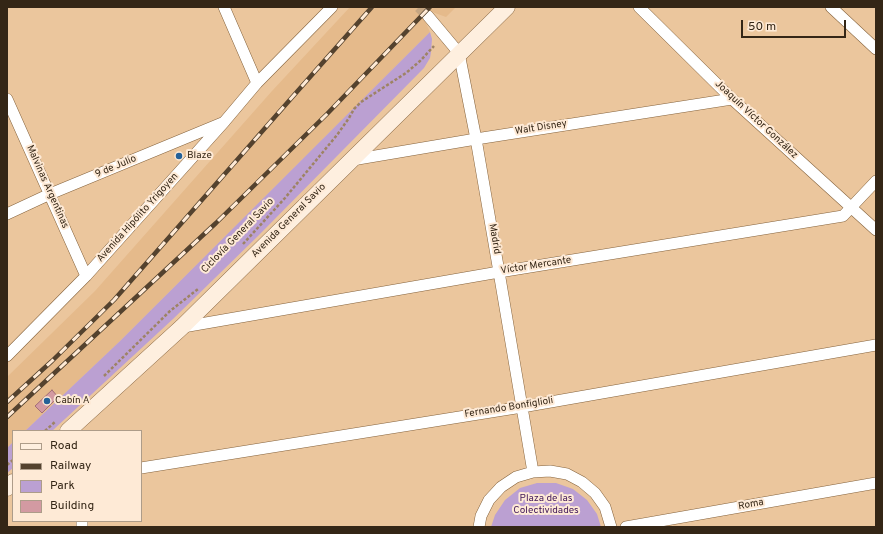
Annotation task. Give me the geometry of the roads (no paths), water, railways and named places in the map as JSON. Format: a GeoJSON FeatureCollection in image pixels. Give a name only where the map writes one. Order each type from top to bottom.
{"type":"FeatureCollection","features":[{"type":"Feature","properties":{"kind":"main road","name":"Avenida General Savio"},"geometry":{"type":"LineString","coordinates":[[69,430],[182,327],[507,7]]}},
{"type":"Feature","properties":{"kind":"street"},"geometry":{"type":"LineString","coordinates":[[224,7],[257,83]]}},
{"type":"Feature","properties":{"kind":"street","name":"Avenida Hipólito Yrigoyen"},"geometry":{"type":"LineString","coordinates":[[7,356],[86,276],[225,122],[257,83],[332,7]]}},
{"type":"Feature","properties":{"kind":"street","name":"Joaquín Víctor González"},"geometry":{"type":"LineString","coordinates":[[639,7],[732,99],[876,230]]}},
{"type":"Feature","properties":{"kind":"street"},"geometry":{"type":"LineString","coordinates":[[831,7],[876,49]]}},
{"type":"Feature","properties":{"kind":"street"},"geometry":{"type":"LineString","coordinates":[[428,16],[460,53]]}},
{"type":"Feature","properties":{"kind":"street","name":"Madrid"},"geometry":{"type":"LineString","coordinates":[[460,53],[533,472]]}},
{"type":"Feature","properties":{"kind":"street","name":"Malvinas Argentinas"},"geometry":{"type":"LineString","coordinates":[[7,99],[86,276]]}},
{"type":"Feature","properties":{"kind":"street","name":"Walt Disney"},"geometry":{"type":"LineString","coordinates":[[351,160],[732,99]]}},
{"type":"Feature","properties":{"kind":"street","name":"9 de Julio"},"geometry":{"type":"LineString","coordinates":[[7,214],[50,194],[225,122]]}},
{"type":"Feature","properties":{"kind":"street","name":"Víctor Mercante"},"geometry":{"type":"LineString","coordinates":[[182,327],[499,272],[843,216],[876,181]]}},
{"type":"Feature","properties":{"kind":"street","name":"Fernando Bonfiglioli"},"geometry":{"type":"LineString","coordinates":[[142,468],[522,407],[876,344]]}},
{"type":"Feature","properties":{"kind":"street"},"geometry":{"type":"LineString","coordinates":[[479,527],[481,516],[489,500],[501,487],[516,477],[533,472],[550,471],[567,474],[582,482],[595,493],[605,507],[611,527]]}},
{"type":"Feature","properties":{"kind":"street","name":"Roma"},"geometry":{"type":"LineString","coordinates":[[626,527],[876,483]]}},
{"type":"Feature","properties":{"kind":"tunnel"},"geometry":{"type":"LineString","coordinates":[[419,7],[428,16]]}},
{"type":"Feature","properties":{"kind":"railway"},"geometry":{"type":"LineString","coordinates":[[7,402],[52,361],[114,300],[372,7]]}},
{"type":"Feature","properties":{"kind":"railway"},"geometry":{"type":"LineString","coordinates":[[7,417],[216,223],[327,114],[430,7]]}},
{"type":"Feature","properties":{"kind":"place","name":"Blaze"},"geometry":{"type":"Point","coordinates":[179,156]}},
{"type":"Feature","properties":{"kind":"place","name":"Cabín A"},"geometry":{"type":"Point","coordinates":[47,401]}},
{"type":"Feature","properties":{"kind":"park label","name":"Plaza de las Colectividades"},"geometry":{"type":"Point","coordinates":[546,504]}}]}
